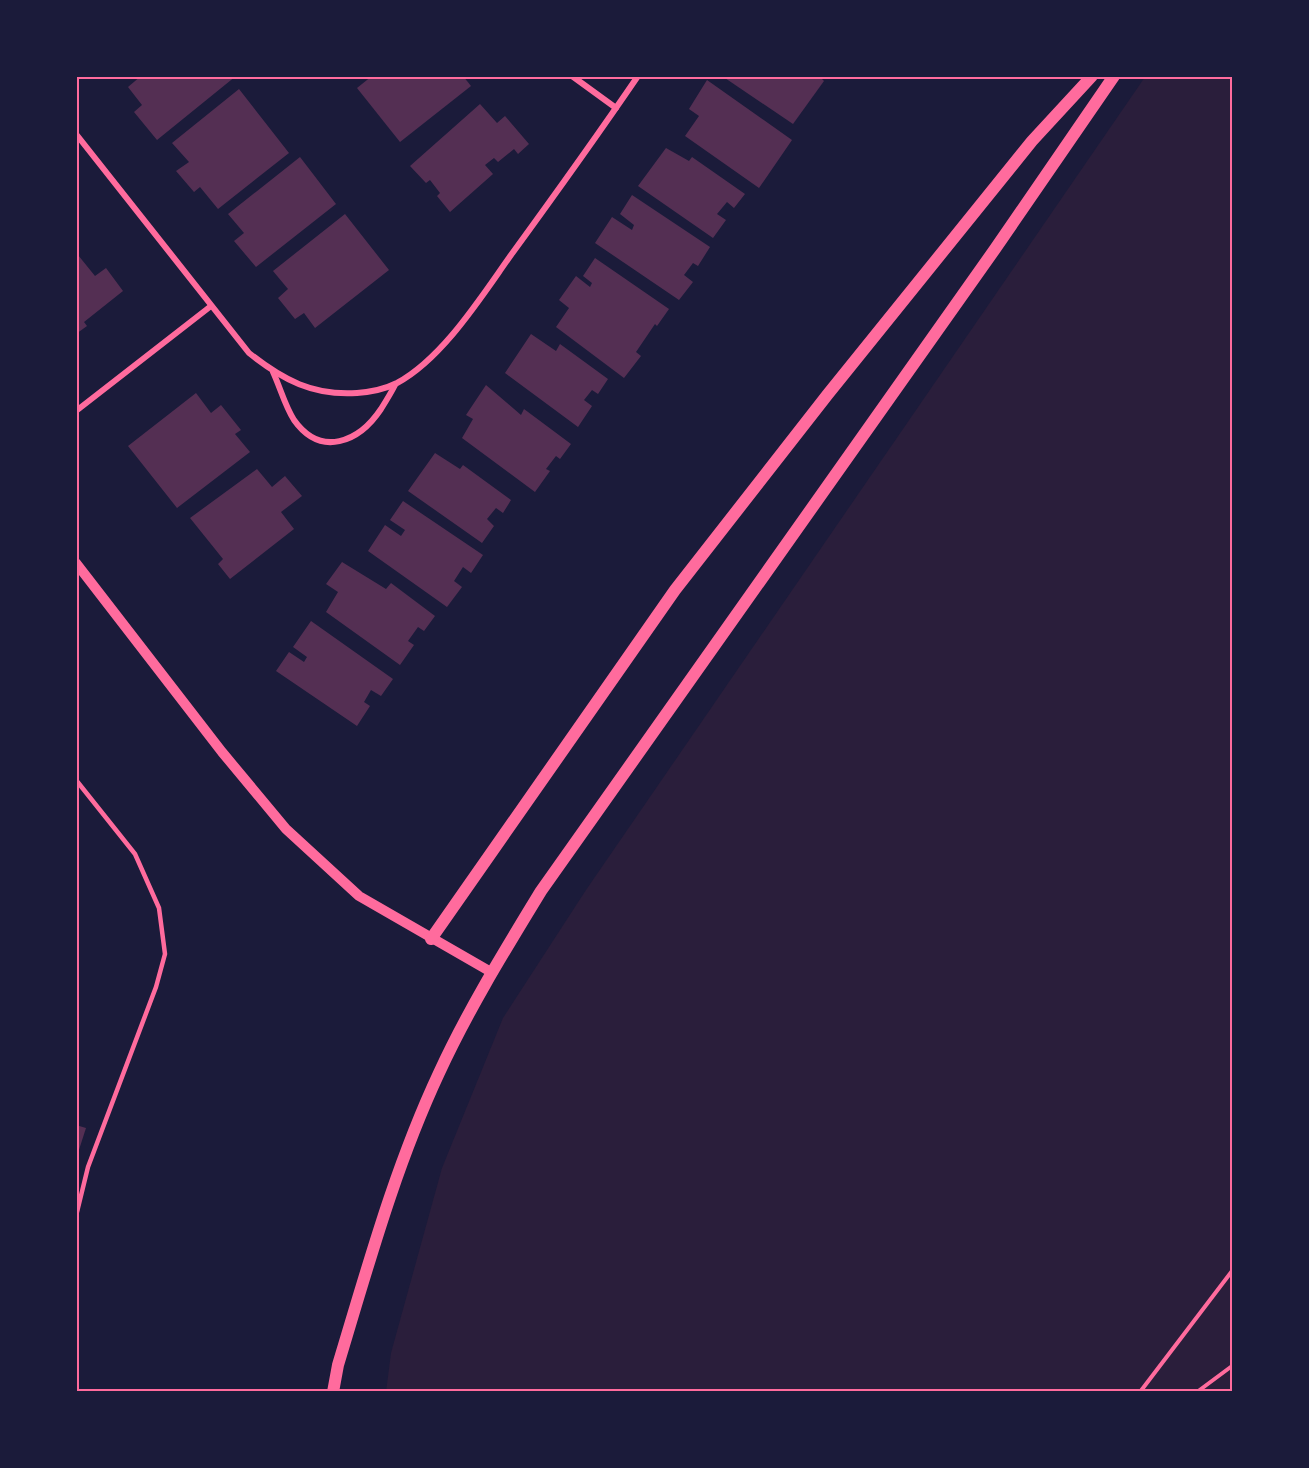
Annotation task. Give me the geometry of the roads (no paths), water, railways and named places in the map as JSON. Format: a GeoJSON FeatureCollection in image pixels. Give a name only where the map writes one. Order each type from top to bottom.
{"type":"FeatureCollection","features":[{"type":"Feature","properties":{"kind":"main road"},"geometry":{"type":"LineString","coordinates":[[431,939],[675,590],[828,394],[1024,150],[1092,76]]}},
{"type":"Feature","properties":{"kind":"main road"},"geometry":{"type":"LineString","coordinates":[[333,1392],[338,1365],[397,1173],[439,1072],[491,972],[542,891],[995,249],[1114,76]]}},
{"type":"Feature","properties":{"kind":"street"},"geometry":{"type":"LineString","coordinates":[[572,76],[616,108]]}},
{"type":"Feature","properties":{"kind":"street"},"geometry":{"type":"LineString","coordinates":[[76,134],[249,353],[273,372],[321,392],[340,394],[369,392],[396,384],[431,358],[467,314],[638,76]]}},
{"type":"Feature","properties":{"kind":"street"},"geometry":{"type":"LineString","coordinates":[[76,411],[211,306]]}},
{"type":"Feature","properties":{"kind":"street"},"geometry":{"type":"LineString","coordinates":[[273,372],[294,419],[306,434],[319,441],[334,443],[349,438],[367,426],[381,410],[396,384]]}},
{"type":"Feature","properties":{"kind":"street"},"geometry":{"type":"LineString","coordinates":[[76,563],[222,752],[286,829],[358,896],[491,972]]}},
{"type":"Feature","properties":{"kind":"lane"},"geometry":{"type":"LineString","coordinates":[[76,780],[135,854],[159,908],[165,954],[156,987],[88,1167],[76,1216]]}}]}
